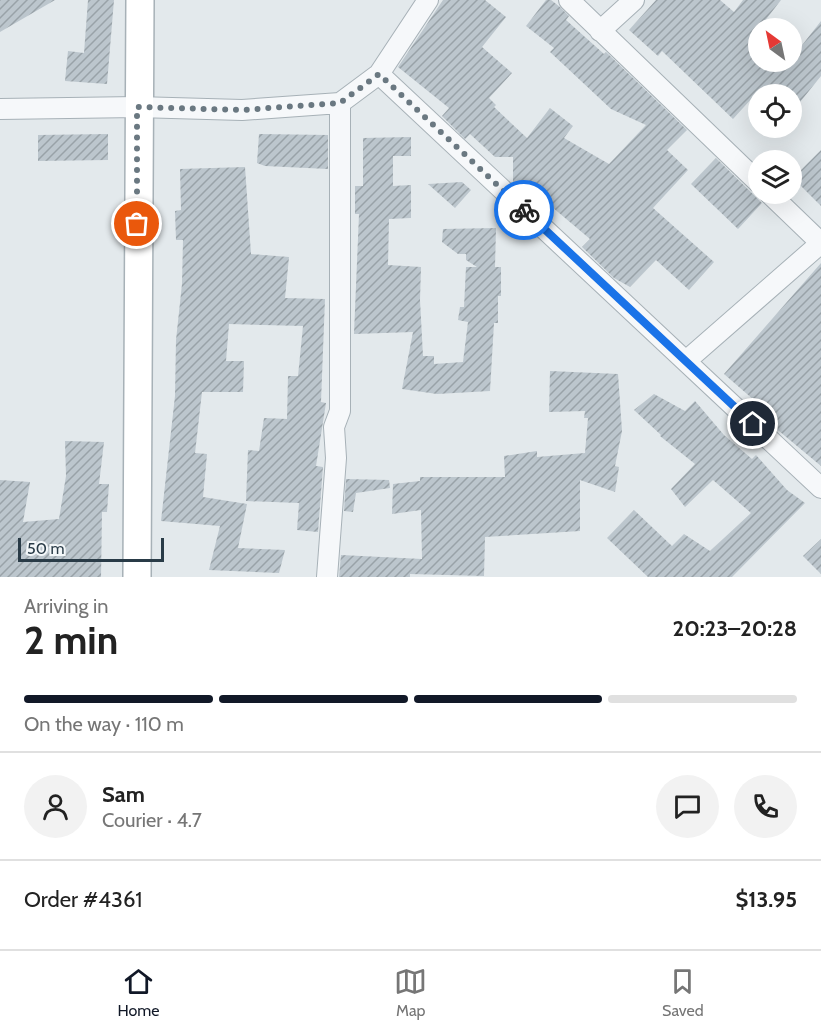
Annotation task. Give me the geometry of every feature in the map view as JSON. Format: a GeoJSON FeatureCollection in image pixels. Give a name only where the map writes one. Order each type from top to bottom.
{"type":"FeatureCollection","features":[{"type":"Feature","properties":{"kind":"street"},"geometry":{"type":"LineString","coordinates":[[137,577],[137,107],[140,0]]}},
{"type":"Feature","properties":{"kind":"street"},"geometry":{"type":"LineString","coordinates":[[0,109],[137,107],[242,110],[340,103],[379,74],[428,0]]}},
{"type":"Feature","properties":{"kind":"street"},"geometry":{"type":"LineString","coordinates":[[568,0],[748,172]]}},
{"type":"Feature","properties":{"kind":"street"},"geometry":{"type":"LineString","coordinates":[[600,31],[634,0]]}},
{"type":"Feature","properties":{"kind":"street"},"geometry":{"type":"LineString","coordinates":[[379,74],[821,488]]}},
{"type":"Feature","properties":{"kind":"street"},"geometry":{"type":"LineString","coordinates":[[327,577],[336,458],[334,427],[340,411],[340,103]]}},
{"type":"Feature","properties":{"kind":"street"},"geometry":{"type":"LineString","coordinates":[[686,361],[821,243],[780,204]]}},
{"type":"Feature","properties":{"kind":"building"},"geometry":{"type":"Polygon","coordinates":[[[0,0],[55,0],[0,32],[0,0]]]}},
{"type":"Feature","properties":{"kind":"building"},"geometry":{"type":"Polygon","coordinates":[[[88,0],[114,0],[107,84],[65,81],[68,51],[84,53],[88,0]]]}},
{"type":"Feature","properties":{"kind":"building"},"geometry":{"type":"Polygon","coordinates":[[[443,0],[485,0],[506,17],[482,47],[512,73],[489,98],[496,105],[494,107],[527,138],[550,108],[573,126],[564,138],[609,164],[646,125],[611,109],[550,52],[554,48],[526,26],[546,0],[551,0],[560,7],[569,16],[566,20],[604,54],[606,52],[687,130],[667,150],[688,170],[653,208],[714,262],[689,290],[656,260],[630,287],[614,278],[582,247],[590,239],[552,207],[550,209],[513,183],[513,157],[495,157],[470,134],[465,139],[442,116],[449,108],[398,67],[443,0]]]}},
{"type":"Feature","properties":{"kind":"building"},"geometry":{"type":"Polygon","coordinates":[[[656,0],[720,0],[734,12],[743,0],[781,0],[767,18],[748,18],[748,72],[802,72],[802,45],[821,21],[821,76],[802,100],[802,84],[748,84],[748,102],[733,119],[662,51],[658,56],[629,30],[656,0]]]}},
{"type":"Feature","properties":{"kind":"building"},"geometry":{"type":"Polygon","coordinates":[[[108,134],[108,160],[38,161],[38,135],[108,134]]]}},
{"type":"Feature","properties":{"kind":"building"},"geometry":{"type":"Polygon","coordinates":[[[259,134],[328,135],[328,169],[265,166],[257,163],[259,134]]]}},
{"type":"Feature","properties":{"kind":"building"},"geometry":{"type":"Polygon","coordinates":[[[411,137],[411,156],[393,156],[393,186],[411,185],[411,218],[389,219],[388,265],[421,267],[423,356],[434,356],[434,364],[463,362],[468,322],[458,320],[460,307],[464,307],[466,267],[477,267],[466,260],[466,254],[458,254],[442,242],[443,229],[496,228],[495,267],[501,267],[501,296],[498,296],[498,323],[494,323],[490,391],[437,394],[402,389],[413,332],[354,334],[359,214],[355,214],[355,186],[363,186],[363,138],[411,137]]]}},
{"type":"Feature","properties":{"kind":"building"},"geometry":{"type":"Polygon","coordinates":[[[821,150],[821,206],[802,187],[802,169],[821,150]]]}},
{"type":"Feature","properties":{"kind":"building"},"geometry":{"type":"Polygon","coordinates":[[[716,158],[748,189],[748,204],[761,204],[738,229],[691,184],[716,158]]]}},
{"type":"Feature","properties":{"kind":"building"},"geometry":{"type":"Polygon","coordinates":[[[245,167],[251,254],[289,257],[285,298],[325,299],[321,402],[326,403],[316,466],[323,467],[318,532],[297,530],[299,503],[246,501],[248,450],[259,451],[264,418],[287,419],[288,376],[298,376],[303,326],[229,324],[226,361],[244,361],[243,392],[202,392],[195,453],[207,454],[203,497],[247,504],[238,548],[285,550],[279,573],[209,570],[220,526],[161,521],[175,396],[176,340],[182,284],[183,240],[176,240],[175,211],[181,210],[180,169],[245,167]]]}},
{"type":"Feature","properties":{"kind":"building"},"geometry":{"type":"Polygon","coordinates":[[[462,182],[471,190],[455,208],[428,184],[462,182]]]}},
{"type":"Feature","properties":{"kind":"building"},"geometry":{"type":"Polygon","coordinates":[[[821,263],[821,466],[773,426],[778,421],[724,374],[821,263]]]}},
{"type":"Feature","properties":{"kind":"building"},"geometry":{"type":"Polygon","coordinates":[[[550,371],[618,374],[622,431],[615,466],[619,467],[615,492],[580,480],[580,531],[485,537],[484,576],[410,574],[410,577],[339,577],[341,555],[422,559],[421,510],[392,514],[393,484],[420,481],[420,477],[505,477],[504,456],[537,451],[537,457],[585,453],[588,418],[584,418],[585,411],[549,412],[550,371]]]}},
{"type":"Feature","properties":{"kind":"building"},"geometry":{"type":"Polygon","coordinates":[[[654,394],[685,411],[695,401],[724,435],[752,459],[756,455],[787,490],[805,503],[732,577],[648,577],[607,538],[634,510],[672,546],[684,534],[710,551],[751,513],[713,480],[685,507],[671,489],[695,464],[660,436],[634,410],[654,394]]]}},
{"type":"Feature","properties":{"kind":"building"},"geometry":{"type":"Polygon","coordinates":[[[65,441],[104,442],[99,484],[109,484],[107,512],[102,512],[101,577],[0,577],[0,480],[30,482],[23,522],[59,519],[66,476],[65,441]]]}},
{"type":"Feature","properties":{"kind":"building"},"geometry":{"type":"Polygon","coordinates":[[[346,479],[389,480],[390,488],[356,493],[353,512],[344,511],[346,479]]]}},
{"type":"Feature","properties":{"kind":"building"},"geometry":{"type":"Polygon","coordinates":[[[821,539],[821,574],[803,556],[821,539]]]}},
{"type":"Feature","properties":{"kind":"way so far"},"geometry":{"type":"LineString","coordinates":[[137,224],[137,107],[242,110],[340,103],[379,74],[524,210]]}},
{"type":"Feature","properties":{"kind":"route"},"geometry":{"type":"LineString","coordinates":[[524,210],[753,424]]}}]}
